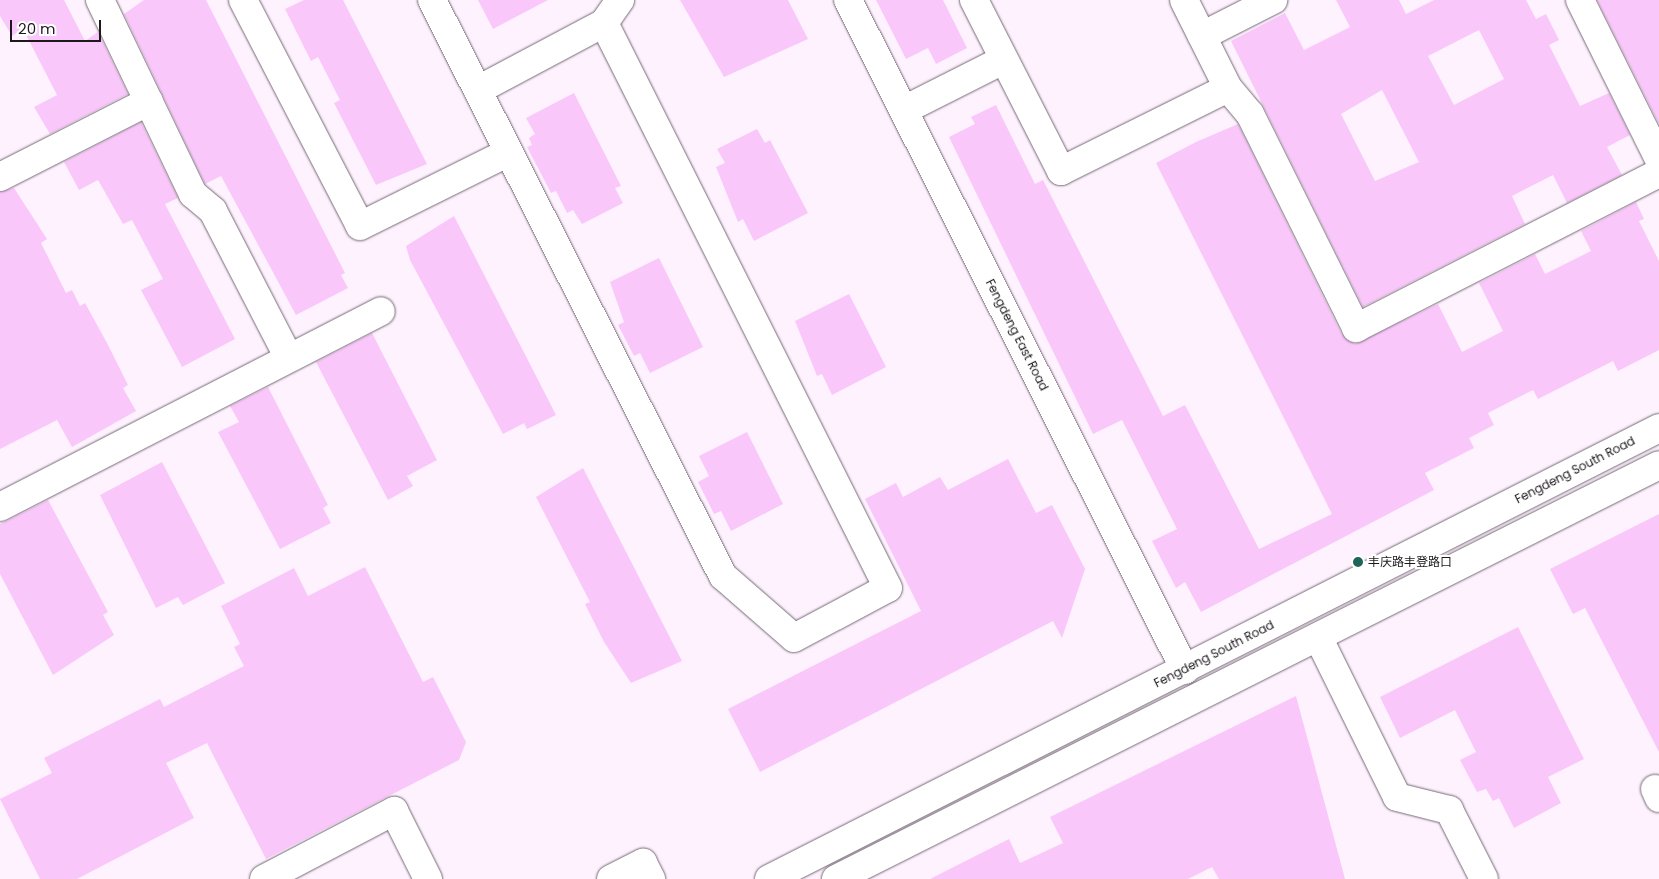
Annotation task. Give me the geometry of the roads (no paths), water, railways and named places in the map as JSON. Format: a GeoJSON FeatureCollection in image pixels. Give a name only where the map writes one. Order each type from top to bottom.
{"type":"FeatureCollection","features":[{"type":"Feature","properties":{"kind":"street"},"geometry":{"type":"LineString","coordinates":[[100,0],[193,194],[213,212],[289,358]]}},
{"type":"Feature","properties":{"kind":"street"},"geometry":{"type":"LineString","coordinates":[[243,0],[360,226],[509,152]]}},
{"type":"Feature","properties":{"kind":"street"},"geometry":{"type":"LineString","coordinates":[[432,0],[723,576],[794,638],[888,588],[604,23]]}},
{"type":"Feature","properties":{"kind":"street"},"geometry":{"type":"LineString","coordinates":[[478,90],[604,23],[620,0]]}},
{"type":"Feature","properties":{"kind":"street","name":"Fengdeng East Road"},"geometry":{"type":"LineString","coordinates":[[848,0],[1185,670]]}},
{"type":"Feature","properties":{"kind":"street"},"geometry":{"type":"LineString","coordinates":[[974,0],[1061,171],[1228,88]]}},
{"type":"Feature","properties":{"kind":"street"},"geometry":{"type":"LineString","coordinates":[[1184,0],[1228,88],[1250,114],[1356,328],[1659,172]]}},
{"type":"Feature","properties":{"kind":"street"},"geometry":{"type":"LineString","coordinates":[[1202,36],[1273,0]]}},
{"type":"Feature","properties":{"kind":"street"},"geometry":{"type":"LineString","coordinates":[[1580,0],[1659,159]]}},
{"type":"Feature","properties":{"kind":"street"},"geometry":{"type":"LineString","coordinates":[[904,110],[1003,60]]}},
{"type":"Feature","properties":{"kind":"street"},"geometry":{"type":"LineString","coordinates":[[0,177],[149,102]]}},
{"type":"Feature","properties":{"kind":"street"},"geometry":{"type":"LineString","coordinates":[[0,507],[381,311]]}},
{"type":"Feature","properties":{"kind":"street","name":"Fengdeng South Road"},"geometry":{"type":"LineString","coordinates":[[769,879],[1185,670],[1659,428]]}},
{"type":"Feature","properties":{"kind":"street"},"geometry":{"type":"LineString","coordinates":[[836,879],[1659,465]]}},
{"type":"Feature","properties":{"kind":"street"},"geometry":{"type":"LineString","coordinates":[[1318,637],[1397,797],[1450,810],[1484,879]]}},
{"type":"Feature","properties":{"kind":"street"},"geometry":{"type":"LineString","coordinates":[[264,879],[394,811],[428,879]]}},
{"type":"Feature","properties":{"kind":"street"},"geometry":{"type":"LineString","coordinates":[[610,879],[643,863],[651,879]]}},
{"type":"Feature","properties":{"kind":"place","name":"丰庆路丰登路口"},"geometry":{"type":"Point","coordinates":[1358,562]}}]}
